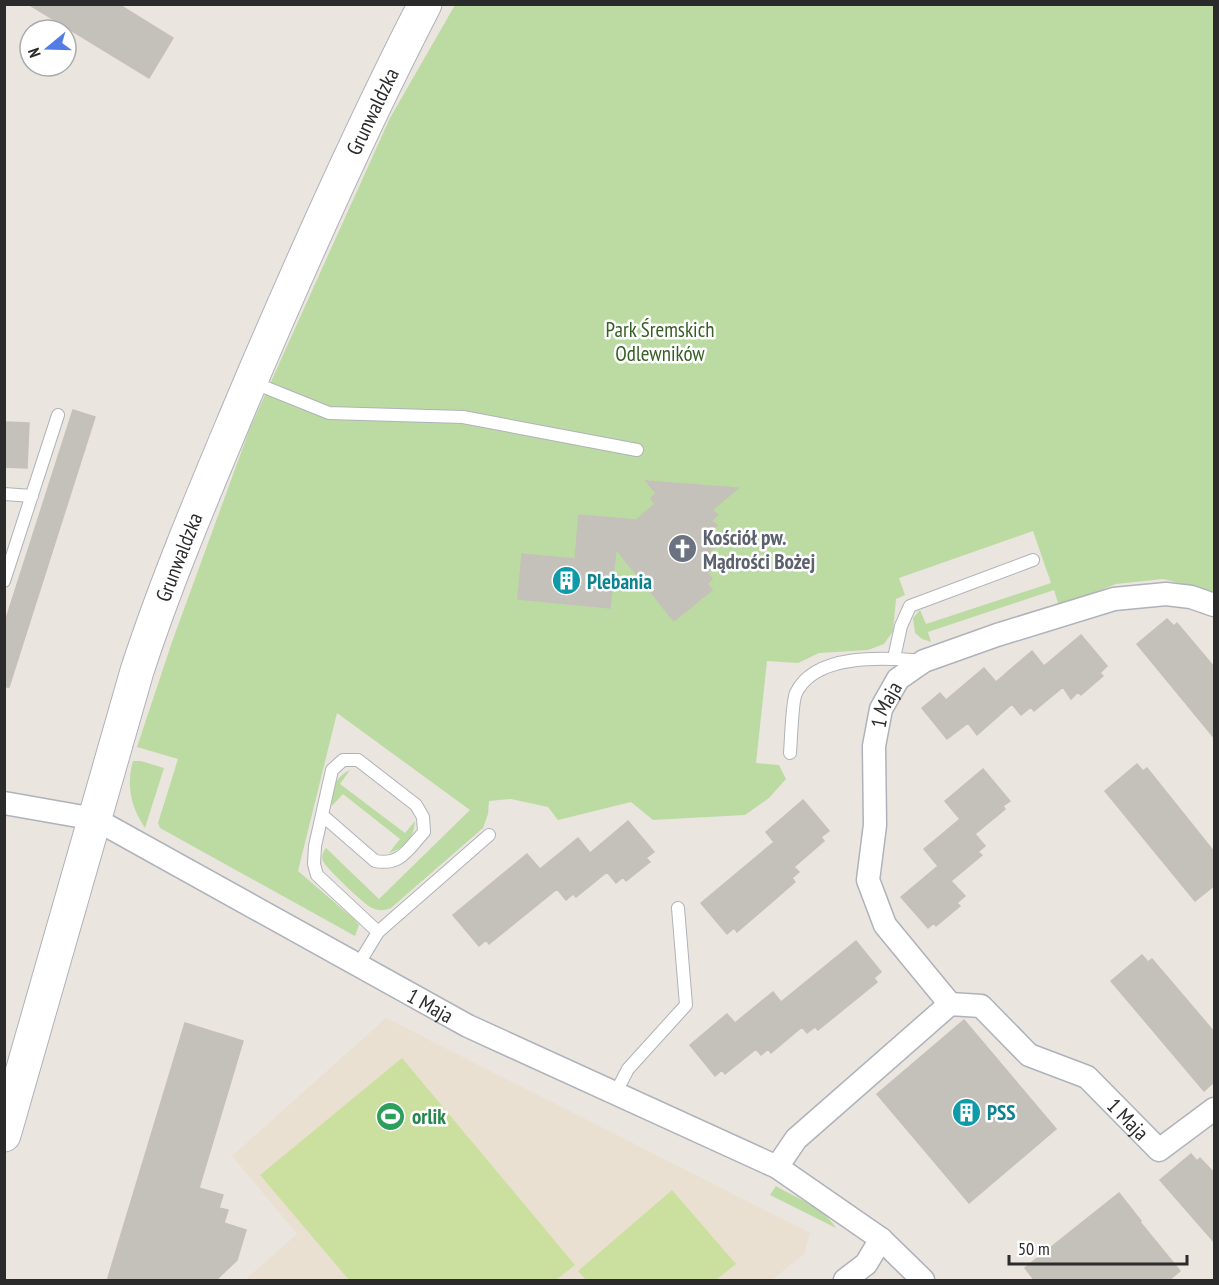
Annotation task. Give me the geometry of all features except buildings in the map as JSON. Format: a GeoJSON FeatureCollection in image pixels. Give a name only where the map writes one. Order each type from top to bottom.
{"type":"FeatureCollection","features":[{"type":"Feature","properties":{"kind":"main road","name":"Grunwaldzka"},"geometry":{"type":"LineString","coordinates":[[4,1135],[19,1066],[154,620],[309,245],[377,99],[425,4]]}},
{"type":"Feature","properties":{"kind":"street","name":"1 Maja"},"geometry":{"type":"LineString","coordinates":[[1215,605],[1191,597],[1166,594],[1114,599],[997,635],[924,661],[898,679],[881,709],[874,746],[875,825],[868,880],[885,925],[950,1004],[981,1006],[1029,1055],[1087,1077],[1159,1150],[1215,1109]]}},
{"type":"Feature","properties":{"kind":"street","name":"1 Maja"},"geometry":{"type":"LineString","coordinates":[[4,803],[95,819],[468,1026],[777,1167],[880,1239],[922,1281]]}},
{"type":"Feature","properties":{"kind":"street"},"geometry":{"type":"LineString","coordinates":[[777,1167],[796,1139],[950,1004]]}},
{"type":"Feature","properties":{"kind":"street"},"geometry":{"type":"LineString","coordinates":[[846,1281],[866,1264],[880,1239]]}},
{"type":"Feature","properties":{"kind":"lane"},"geometry":{"type":"LineString","coordinates":[[251,381],[329,413],[463,417],[637,450]]}},
{"type":"Feature","properties":{"kind":"lane"},"geometry":{"type":"LineString","coordinates":[[4,581],[58,415]]}},
{"type":"Feature","properties":{"kind":"lane"},"geometry":{"type":"LineString","coordinates":[[4,494],[32,496]]}},
{"type":"Feature","properties":{"kind":"lane"},"geometry":{"type":"LineString","coordinates":[[894,658],[901,626],[909,606],[1033,560]]}},
{"type":"Feature","properties":{"kind":"lane"},"geometry":{"type":"LineString","coordinates":[[790,753],[795,693],[813,672],[833,663],[894,658],[924,661]]}},
{"type":"Feature","properties":{"kind":"lane"},"geometry":{"type":"LineString","coordinates":[[322,815],[375,861],[387,863],[399,860],[424,832],[423,817],[416,805],[358,760],[343,760],[332,770],[322,815],[314,864],[317,875],[378,932]]}},
{"type":"Feature","properties":{"kind":"lane"},"geometry":{"type":"LineString","coordinates":[[358,965],[378,932],[489,835]]}},
{"type":"Feature","properties":{"kind":"lane"},"geometry":{"type":"LineString","coordinates":[[615,1094],[627,1069],[686,1005],[678,908]]}},
{"type":"Feature","properties":{"kind":"shaded area"},"geometry":{"type":"Polygon","coordinates":[[[386,1018],[810,1233],[804,1254],[772,1280],[245,1280],[297,1234],[232,1156],[386,1018]]]}},
{"type":"Feature","properties":{"kind":"green space","name":"Park Śremskich Odlewników"},"geometry":{"type":"Polygon","coordinates":[[[455,5],[1214,5],[1214,592],[1163,579],[1116,584],[1059,606],[1054,590],[928,632],[931,642],[915,633],[913,618],[920,610],[926,624],[1051,583],[1033,531],[899,578],[905,595],[896,599],[893,631],[884,644],[868,650],[819,653],[798,663],[767,661],[756,763],[779,765],[786,779],[769,798],[745,815],[653,820],[631,802],[558,820],[548,807],[511,799],[489,801],[488,814],[483,828],[391,908],[383,910],[374,909],[368,905],[331,871],[322,859],[326,848],[379,899],[470,810],[337,713],[298,871],[354,919],[359,925],[355,936],[160,828],[158,823],[178,759],[137,747],[172,642],[250,428],[390,118],[455,5]]]}},
{"type":"Feature","properties":{"kind":"green space"},"geometry":{"type":"Polygon","coordinates":[[[133,761],[164,768],[145,828],[136,812],[131,796],[130,779],[133,761]]]}},
{"type":"Feature","properties":{"kind":"green space"},"geometry":{"type":"Polygon","coordinates":[[[350,770],[340,784],[405,833],[415,821],[411,837],[400,848],[389,853],[400,839],[343,794],[332,806],[332,794],[337,780],[350,770]]]}},
{"type":"Feature","properties":{"kind":"green space","name":"orlik"},"geometry":{"type":"Polygon","coordinates":[[[402,1058],[575,1265],[556,1280],[349,1280],[260,1175],[402,1058]]]}},
{"type":"Feature","properties":{"kind":"green space"},"geometry":{"type":"Polygon","coordinates":[[[776,1186],[817,1209],[836,1228],[770,1195],[776,1186]]]}},
{"type":"Feature","properties":{"kind":"green space"},"geometry":{"type":"Polygon","coordinates":[[[672,1190],[736,1264],[716,1280],[586,1280],[578,1271],[672,1190]]]}},
{"type":"Feature","properties":{"kind":"place","name":"Kościół pw. Mądrości Bożej"},"geometry":{"type":"Point","coordinates":[682,549]}},
{"type":"Feature","properties":{"kind":"place","name":"Plebania"},"geometry":{"type":"Point","coordinates":[566,581]}},
{"type":"Feature","properties":{"kind":"place","name":"PSS"},"geometry":{"type":"Point","coordinates":[966,1112]}},
{"type":"Feature","properties":{"kind":"place","name":"orlik"},"geometry":{"type":"Point","coordinates":[391,1116]}}]}
